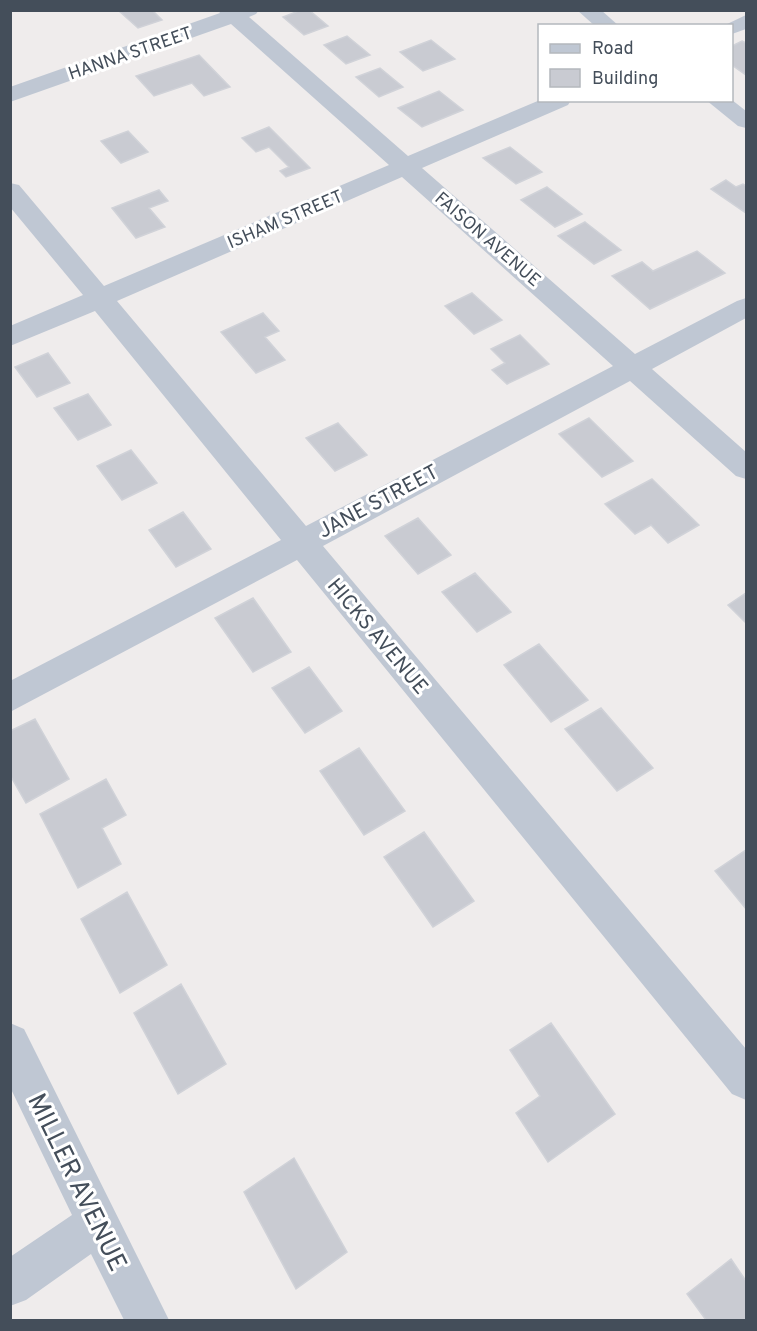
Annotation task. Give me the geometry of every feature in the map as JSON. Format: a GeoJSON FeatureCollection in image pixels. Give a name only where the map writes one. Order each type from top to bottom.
{"type":"FeatureCollection","features":[{"type":"Feature","properties":{"kind":"street"},"geometry":{"type":"LineString","coordinates":[[587,10],[606,24]]}},
{"type":"Feature","properties":{"kind":"street","name":"HANNA STREET"},"geometry":{"type":"LineString","coordinates":[[10,95],[237,12]]}},
{"type":"Feature","properties":{"kind":"street","name":"FAISON AVENUE"},"geometry":{"type":"LineString","coordinates":[[237,12],[406,167],[747,468]]}},
{"type":"Feature","properties":{"kind":"street"},"geometry":{"type":"LineString","coordinates":[[733,28],[747,21]]}},
{"type":"Feature","properties":{"kind":"street","name":"ISHAM STREET"},"geometry":{"type":"LineString","coordinates":[[10,337],[555,102]]}},
{"type":"Feature","properties":{"kind":"street"},"geometry":{"type":"LineString","coordinates":[[720,102],[747,121]]}},
{"type":"Feature","properties":{"kind":"street","name":"HICKS AVENUE"},"geometry":{"type":"LineString","coordinates":[[10,190],[747,1080]]}},
{"type":"Feature","properties":{"kind":"street","name":"JANE STREET"},"geometry":{"type":"LineString","coordinates":[[10,698],[747,306]]}},
{"type":"Feature","properties":{"kind":"street","name":"MILLER AVENUE"},"geometry":{"type":"LineString","coordinates":[[10,1043],[147,1320]]}},
{"type":"Feature","properties":{"kind":"street"},"geometry":{"type":"LineString","coordinates":[[10,1284],[98,1223]]}},
{"type":"Feature","properties":{"kind":"building"},"geometry":{"type":"Polygon","coordinates":[[[152,10],[162,20],[138,28],[119,11],[152,10]]]}},
{"type":"Feature","properties":{"kind":"building"},"geometry":{"type":"Polygon","coordinates":[[[301,10],[309,10],[328,26],[304,35],[283,17],[301,10]]]}},
{"type":"Feature","properties":{"kind":"building"},"geometry":{"type":"Polygon","coordinates":[[[347,36],[370,55],[346,64],[324,45],[347,36]]]}},
{"type":"Feature","properties":{"kind":"building"},"geometry":{"type":"Polygon","coordinates":[[[431,40],[455,59],[423,71],[400,52],[431,40]]]}},
{"type":"Feature","properties":{"kind":"building"},"geometry":{"type":"Polygon","coordinates":[[[742,41],[746,43],[746,75],[733,66],[733,46],[742,41]]]}},
{"type":"Feature","properties":{"kind":"building"},"geometry":{"type":"Polygon","coordinates":[[[199,55],[230,87],[204,96],[192,83],[154,96],[136,76],[199,55]]]}},
{"type":"Feature","properties":{"kind":"building"},"geometry":{"type":"Polygon","coordinates":[[[380,68],[403,87],[379,97],[356,77],[380,68]]]}},
{"type":"Feature","properties":{"kind":"building"},"geometry":{"type":"Polygon","coordinates":[[[439,91],[463,110],[422,127],[398,108],[439,91]]]}},
{"type":"Feature","properties":{"kind":"building"},"geometry":{"type":"Polygon","coordinates":[[[269,127],[310,168],[286,177],[280,171],[289,167],[269,147],[256,152],[242,138],[269,127]]]}},
{"type":"Feature","properties":{"kind":"building"},"geometry":{"type":"Polygon","coordinates":[[[128,131],[148,152],[121,163],[101,141],[128,131]]]}},
{"type":"Feature","properties":{"kind":"building"},"geometry":{"type":"Polygon","coordinates":[[[510,147],[542,172],[516,184],[483,158],[510,147]]]}},
{"type":"Feature","properties":{"kind":"building"},"geometry":{"type":"Polygon","coordinates":[[[726,180],[736,187],[743,184],[746,186],[746,213],[711,189],[726,180]]]}},
{"type":"Feature","properties":{"kind":"building"},"geometry":{"type":"Polygon","coordinates":[[[547,187],[582,214],[555,227],[521,200],[547,187]]]}},
{"type":"Feature","properties":{"kind":"building"},"geometry":{"type":"Polygon","coordinates":[[[159,190],[168,201],[149,208],[165,227],[136,238],[112,208],[159,190]]]}},
{"type":"Feature","properties":{"kind":"building"},"geometry":{"type":"Polygon","coordinates":[[[585,222],[621,250],[594,264],[558,236],[585,222]]]}},
{"type":"Feature","properties":{"kind":"building"},"geometry":{"type":"Polygon","coordinates":[[[697,251],[725,273],[650,309],[612,276],[642,262],[653,271],[697,251]]]}},
{"type":"Feature","properties":{"kind":"building"},"geometry":{"type":"Polygon","coordinates":[[[472,293],[502,320],[474,334],[445,306],[472,293]]]}},
{"type":"Feature","properties":{"kind":"building"},"geometry":{"type":"Polygon","coordinates":[[[263,313],[279,331],[265,337],[285,360],[256,373],[221,332],[263,313]]]}},
{"type":"Feature","properties":{"kind":"building"},"geometry":{"type":"Polygon","coordinates":[[[520,335],[549,364],[507,384],[492,370],[505,363],[491,349],[520,335]]]}},
{"type":"Feature","properties":{"kind":"building"},"geometry":{"type":"Polygon","coordinates":[[[48,353],[70,383],[37,397],[15,367],[48,353]]]}},
{"type":"Feature","properties":{"kind":"building"},"geometry":{"type":"Polygon","coordinates":[[[88,394],[111,425],[78,440],[54,408],[88,394]]]}},
{"type":"Feature","properties":{"kind":"building"},"geometry":{"type":"Polygon","coordinates":[[[589,418],[633,461],[602,477],[559,434],[589,418]]]}},
{"type":"Feature","properties":{"kind":"building"},"geometry":{"type":"Polygon","coordinates":[[[338,423],[367,455],[335,471],[306,438],[338,423]]]}},
{"type":"Feature","properties":{"kind":"building"},"geometry":{"type":"Polygon","coordinates":[[[131,450],[157,483],[122,500],[97,466],[131,450]]]}},
{"type":"Feature","properties":{"kind":"building"},"geometry":{"type":"Polygon","coordinates":[[[652,479],[699,525],[668,543],[651,525],[635,534],[605,504],[652,479]]]}},
{"type":"Feature","properties":{"kind":"building"},"geometry":{"type":"Polygon","coordinates":[[[183,512],[211,549],[176,567],[149,530],[183,512]]]}},
{"type":"Feature","properties":{"kind":"building"},"geometry":{"type":"Polygon","coordinates":[[[418,518],[451,555],[418,574],[385,536],[418,518]]]}},
{"type":"Feature","properties":{"kind":"building"},"geometry":{"type":"Polygon","coordinates":[[[475,573],[511,612],[477,632],[442,592],[475,573]]]}},
{"type":"Feature","properties":{"kind":"building"},"geometry":{"type":"Polygon","coordinates":[[[746,593],[746,623],[728,605],[746,593]]]}},
{"type":"Feature","properties":{"kind":"building"},"geometry":{"type":"Polygon","coordinates":[[[253,598],[291,652],[253,672],[215,618],[253,598]]]}},
{"type":"Feature","properties":{"kind":"building"},"geometry":{"type":"Polygon","coordinates":[[[539,644],[588,700],[551,722],[504,665],[539,644]]]}},
{"type":"Feature","properties":{"kind":"building"},"geometry":{"type":"Polygon","coordinates":[[[309,667],[342,711],[305,733],[272,688],[309,667]]]}},
{"type":"Feature","properties":{"kind":"building"},"geometry":{"type":"Polygon","coordinates":[[[601,708],[653,768],[617,791],[565,729],[601,708]]]}},
{"type":"Feature","properties":{"kind":"building"},"geometry":{"type":"Polygon","coordinates":[[[35,719],[69,779],[26,803],[10,775],[10,731],[35,719]]]}},
{"type":"Feature","properties":{"kind":"building"},"geometry":{"type":"Polygon","coordinates":[[[359,748],[405,811],[364,835],[320,771],[359,748]]]}},
{"type":"Feature","properties":{"kind":"building"},"geometry":{"type":"Polygon","coordinates":[[[106,779],[126,815],[102,828],[121,864],[78,888],[40,814],[106,779]]]}},
{"type":"Feature","properties":{"kind":"building"},"geometry":{"type":"Polygon","coordinates":[[[424,832],[474,901],[433,927],[384,857],[424,832]]]}},
{"type":"Feature","properties":{"kind":"building"},"geometry":{"type":"Polygon","coordinates":[[[746,850],[746,909],[715,871],[746,850]]]}},
{"type":"Feature","properties":{"kind":"building"},"geometry":{"type":"Polygon","coordinates":[[[127,892],[167,965],[120,993],[81,919],[127,892]]]}},
{"type":"Feature","properties":{"kind":"building"},"geometry":{"type":"Polygon","coordinates":[[[181,984],[226,1064],[178,1094],[134,1013],[181,984]]]}},
{"type":"Feature","properties":{"kind":"building"},"geometry":{"type":"Polygon","coordinates":[[[551,1023],[615,1114],[548,1162],[516,1113],[540,1096],[510,1050],[551,1023]]]}},
{"type":"Feature","properties":{"kind":"building"},"geometry":{"type":"Polygon","coordinates":[[[294,1158],[347,1252],[296,1289],[244,1192],[294,1158]]]}},
{"type":"Feature","properties":{"kind":"building"},"geometry":{"type":"Polygon","coordinates":[[[731,1259],[746,1281],[746,1320],[706,1320],[687,1294],[731,1259]]]}}]}
